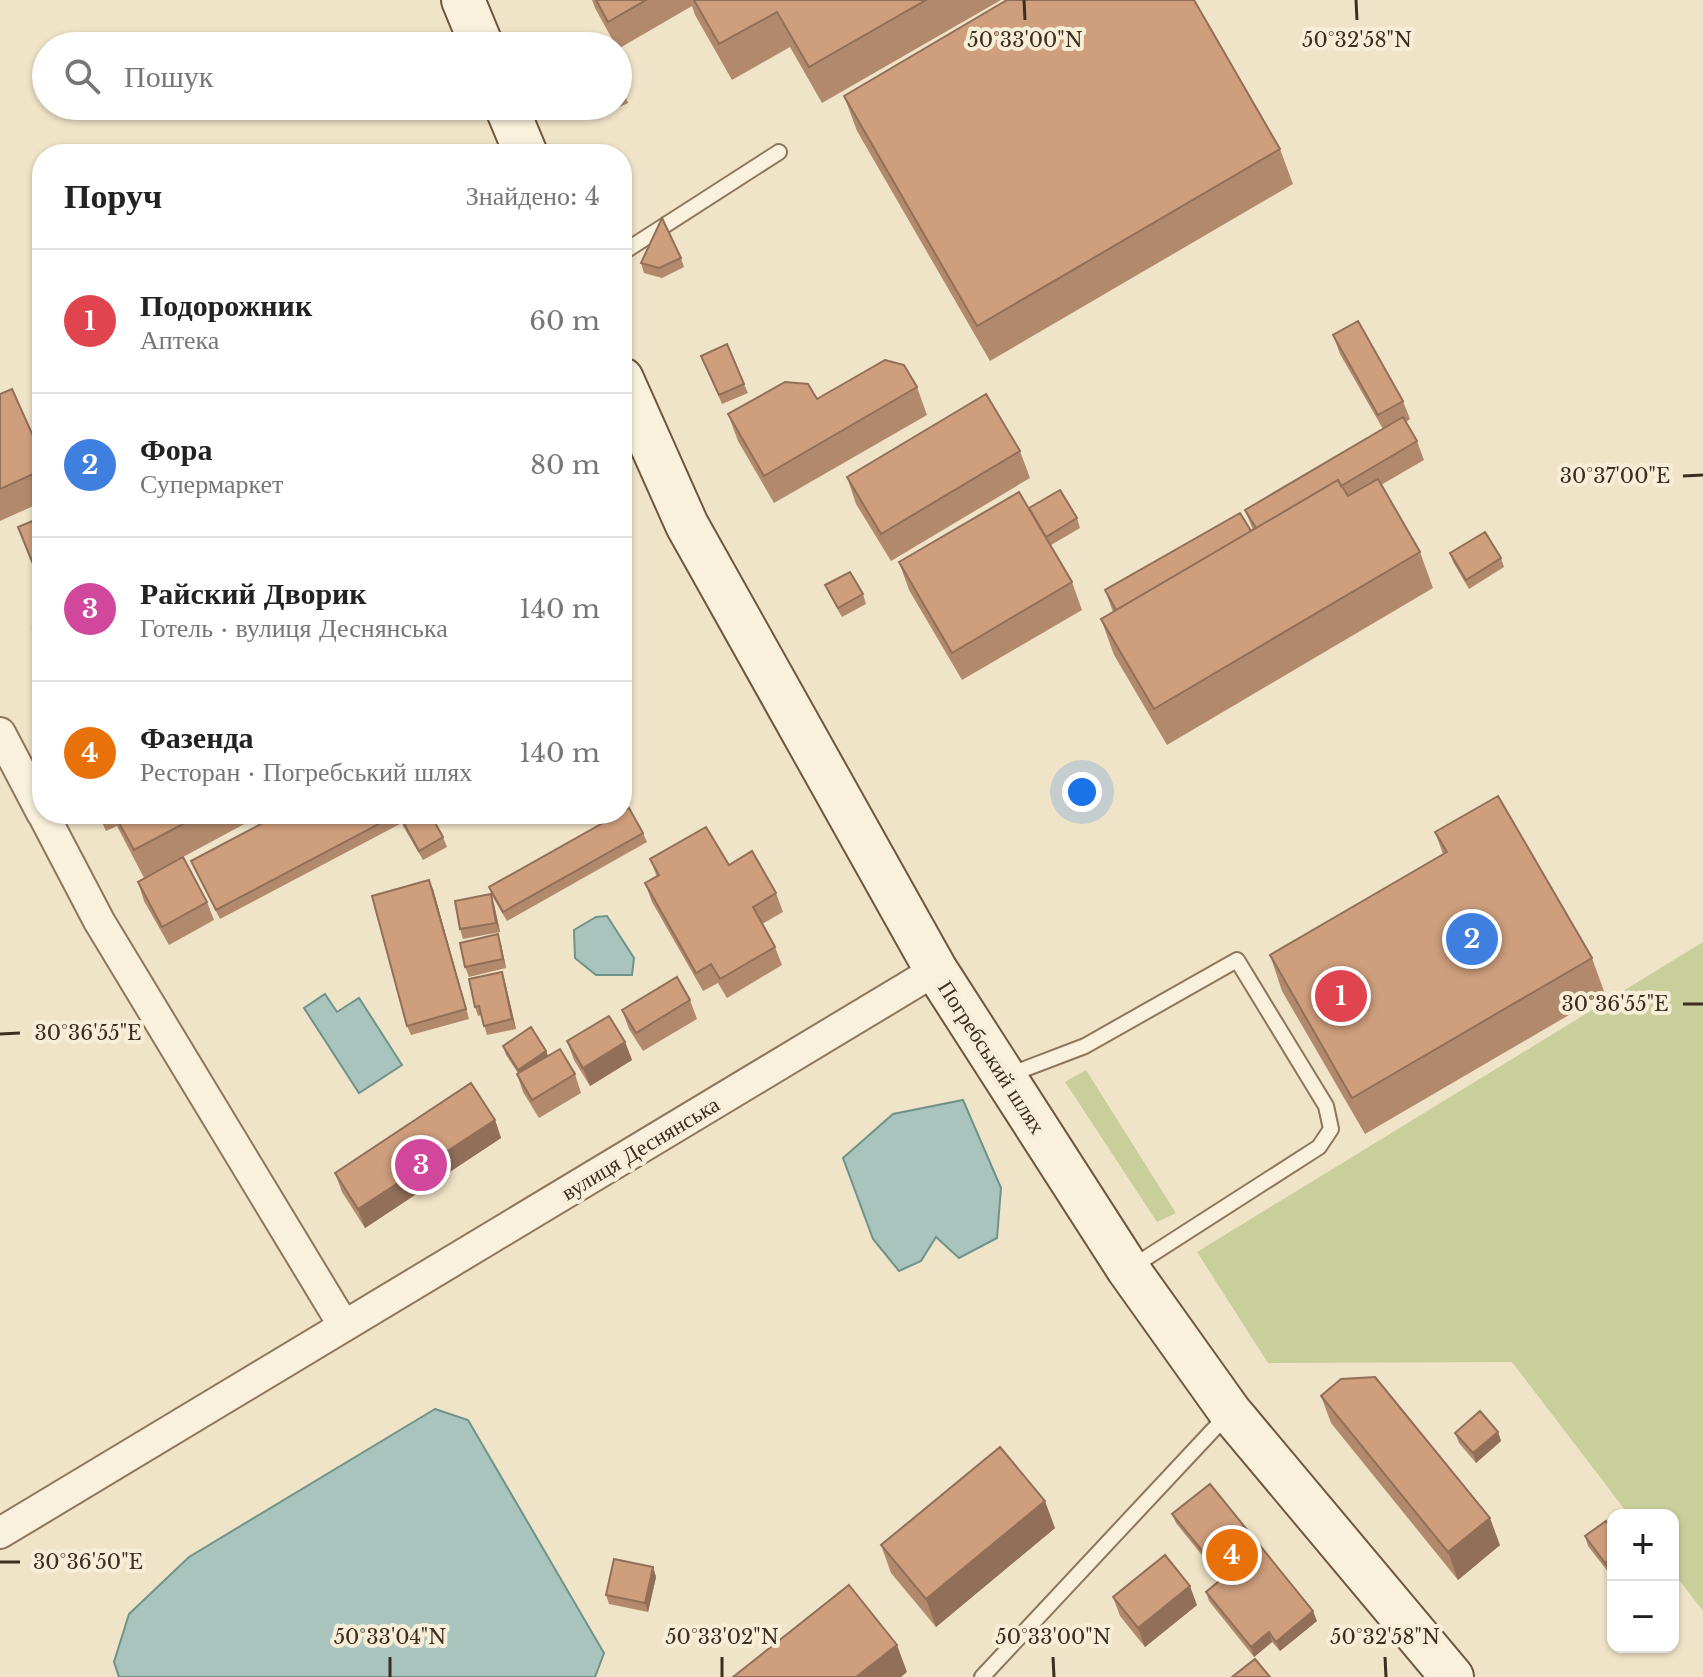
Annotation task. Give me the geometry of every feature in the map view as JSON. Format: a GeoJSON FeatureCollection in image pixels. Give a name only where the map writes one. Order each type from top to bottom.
{"type":"FeatureCollection","features":[{"type":"Feature","properties":{"kind":"main road"},"geometry":{"type":"LineString","coordinates":[[463,0],[476,32]]}},
{"type":"Feature","properties":{"kind":"main road"},"geometry":{"type":"LineString","coordinates":[[512,120],[522,144]]}},
{"type":"Feature","properties":{"kind":"main road","name":"Погребський шлях"},"geometry":{"type":"LineString","coordinates":[[632,401],[687,525],[936,970],[1128,1269],[1230,1412],[1452,1677]]}},
{"type":"Feature","properties":{"kind":"street"},"geometry":{"type":"LineString","coordinates":[[0,733],[32,794]]}},
{"type":"Feature","properties":{"kind":"street"},"geometry":{"type":"LineString","coordinates":[[48,824],[99,921],[344,1326]]}},
{"type":"Feature","properties":{"kind":"street","name":"вулиця Деснянська"},"geometry":{"type":"LineString","coordinates":[[0,1533],[936,970]]}},
{"type":"Feature","properties":{"kind":"lane"},"geometry":{"type":"LineString","coordinates":[[632,247],[779,152]]}},
{"type":"Feature","properties":{"kind":"lane"},"geometry":{"type":"LineString","coordinates":[[1005,1077],[1085,1046],[1237,960],[1326,1106],[1331,1129],[1319,1147],[1128,1269]]}},
{"type":"Feature","properties":{"kind":"lane"},"geometry":{"type":"LineString","coordinates":[[982,1677],[1230,1412]]}},
{"type":"Feature","properties":{"kind":"green space"},"geometry":{"type":"Polygon","coordinates":[[[1703,942],[1703,1611],[1679,1580],[1679,1509],[1624,1509],[1512,1362],[1268,1363],[1197,1252],[1703,942]]]}},
{"type":"Feature","properties":{"kind":"green space"},"geometry":{"type":"Polygon","coordinates":[[[1086,1070],[1176,1213],[1157,1222],[1065,1082],[1086,1070]]]}},
{"type":"Feature","properties":{"kind":"water"},"geometry":{"type":"Polygon","coordinates":[[[607,916],[634,958],[632,975],[596,975],[575,958],[574,930],[596,917],[607,916]]]}},
{"type":"Feature","properties":{"kind":"water"},"geometry":{"type":"Polygon","coordinates":[[[325,994],[337,1012],[359,998],[402,1065],[359,1093],[304,1008],[325,994]]]}},
{"type":"Feature","properties":{"kind":"water"},"geometry":{"type":"Polygon","coordinates":[[[963,1100],[1001,1188],[997,1238],[959,1258],[936,1237],[921,1261],[899,1271],[873,1239],[843,1158],[893,1114],[963,1100]]]}},
{"type":"Feature","properties":{"kind":"water"},"geometry":{"type":"Polygon","coordinates":[[[435,1409],[468,1420],[604,1653],[595,1677],[119,1677],[114,1662],[129,1614],[189,1557],[435,1409]]]}},
{"type":"Feature","properties":{"kind":"building"},"geometry":{"type":"Polygon","coordinates":[[[596,0],[646,0],[608,22],[596,0]]]}},
{"type":"Feature","properties":{"kind":"building"},"geometry":{"type":"Polygon","coordinates":[[[694,0],[926,0],[809,67],[777,12],[719,44],[694,0]]]}},
{"type":"Feature","properties":{"kind":"building"},"geometry":{"type":"Polygon","coordinates":[[[1007,0],[1194,0],[1280,149],[977,326],[844,96],[1007,0]]]}},
{"type":"Feature","properties":{"kind":"building"},"geometry":{"type":"Polygon","coordinates":[[[662,218],[681,258],[659,268],[641,263],[662,218]]]}},
{"type":"Feature","properties":{"kind":"building"},"geometry":{"type":"Polygon","coordinates":[[[1358,321],[1403,401],[1378,415],[1333,335],[1358,321]]]}},
{"type":"Feature","properties":{"kind":"building"},"geometry":{"type":"Polygon","coordinates":[[[727,344],[744,384],[719,395],[701,356],[727,344]]]}},
{"type":"Feature","properties":{"kind":"building"},"geometry":{"type":"Polygon","coordinates":[[[885,360],[904,365],[917,387],[764,476],[728,414],[785,382],[808,384],[817,399],[885,360]]]}},
{"type":"Feature","properties":{"kind":"building"},"geometry":{"type":"Polygon","coordinates":[[[12,389],[32,434],[32,475],[0,489],[0,394],[12,389]]]}},
{"type":"Feature","properties":{"kind":"building"},"geometry":{"type":"Polygon","coordinates":[[[986,394],[1020,451],[881,534],[847,477],[986,394]]]}},
{"type":"Feature","properties":{"kind":"building"},"geometry":{"type":"Polygon","coordinates":[[[1403,417],[1417,441],[1341,486],[1338,480],[1256,528],[1245,510],[1403,417]]]}},
{"type":"Feature","properties":{"kind":"building"},"geometry":{"type":"Polygon","coordinates":[[[1378,479],[1420,552],[1154,709],[1101,619],[1338,480],[1348,496],[1378,479]]]}},
{"type":"Feature","properties":{"kind":"building"},"geometry":{"type":"Polygon","coordinates":[[[1060,490],[1077,518],[1046,537],[1029,508],[1060,490]]]}},
{"type":"Feature","properties":{"kind":"building"},"geometry":{"type":"Polygon","coordinates":[[[1019,492],[1072,582],[952,653],[899,562],[1019,492]]]}},
{"type":"Feature","properties":{"kind":"building"},"geometry":{"type":"Polygon","coordinates":[[[1240,513],[1251,531],[1116,610],[1105,590],[1240,513]]]}},
{"type":"Feature","properties":{"kind":"building"},"geometry":{"type":"Polygon","coordinates":[[[32,521],[32,561],[18,527],[32,521]]]}},
{"type":"Feature","properties":{"kind":"building"},"geometry":{"type":"Polygon","coordinates":[[[1485,532],[1501,558],[1466,580],[1450,553],[1485,532]]]}},
{"type":"Feature","properties":{"kind":"building"},"geometry":{"type":"Polygon","coordinates":[[[850,572],[863,594],[838,608],[825,585],[850,572]]]}},
{"type":"Feature","properties":{"kind":"building"},"geometry":{"type":"Polygon","coordinates":[[[1498,796],[1592,958],[1352,1098],[1270,955],[1447,852],[1435,832],[1498,796]]]}},
{"type":"Feature","properties":{"kind":"building"},"geometry":{"type":"Polygon","coordinates":[[[632,813],[643,833],[503,912],[489,887],[601,824],[632,824],[632,813]]]}},
{"type":"Feature","properties":{"kind":"building"},"geometry":{"type":"Polygon","coordinates":[[[120,824],[183,824],[134,850],[120,824]]]}},
{"type":"Feature","properties":{"kind":"building"},"geometry":{"type":"Polygon","coordinates":[[[261,824],[379,824],[216,910],[191,861],[261,824]]]}},
{"type":"Feature","properties":{"kind":"building"},"geometry":{"type":"Polygon","coordinates":[[[404,824],[436,824],[443,837],[419,851],[404,824]]]}},
{"type":"Feature","properties":{"kind":"building"},"geometry":{"type":"Polygon","coordinates":[[[706,827],[729,865],[752,851],[776,893],[753,907],[775,947],[720,979],[711,964],[696,973],[645,883],[659,875],[650,859],[706,827]]]}},
{"type":"Feature","properties":{"kind":"building"},"geometry":{"type":"Polygon","coordinates":[[[183,857],[207,902],[162,927],[138,882],[183,857]]]}},
{"type":"Feature","properties":{"kind":"building"},"geometry":{"type":"Polygon","coordinates":[[[429,880],[466,1009],[407,1026],[372,896],[429,880]]]}},
{"type":"Feature","properties":{"kind":"building"},"geometry":{"type":"Polygon","coordinates":[[[491,894],[496,923],[460,929],[455,901],[491,894]]]}},
{"type":"Feature","properties":{"kind":"building"},"geometry":{"type":"Polygon","coordinates":[[[498,934],[503,959],[465,967],[460,943],[498,934]]]}},
{"type":"Feature","properties":{"kind":"building"},"geometry":{"type":"Polygon","coordinates":[[[502,972],[512,1019],[484,1026],[479,1006],[475,1007],[469,979],[502,972]]]}},
{"type":"Feature","properties":{"kind":"building"},"geometry":{"type":"Polygon","coordinates":[[[677,977],[690,1000],[636,1033],[622,1010],[677,977]]]}},
{"type":"Feature","properties":{"kind":"building"},"geometry":{"type":"Polygon","coordinates":[[[609,1016],[625,1042],[583,1068],[567,1041],[609,1016]]]}},
{"type":"Feature","properties":{"kind":"building"},"geometry":{"type":"Polygon","coordinates":[[[531,1027],[546,1051],[518,1070],[503,1046],[531,1027]]]}},
{"type":"Feature","properties":{"kind":"building"},"geometry":{"type":"Polygon","coordinates":[[[560,1049],[575,1074],[532,1100],[517,1074],[560,1049]]]}},
{"type":"Feature","properties":{"kind":"building"},"geometry":{"type":"Polygon","coordinates":[[[471,1083],[495,1120],[358,1209],[335,1173],[471,1083]]]}},
{"type":"Feature","properties":{"kind":"building"},"geometry":{"type":"Polygon","coordinates":[[[1375,1377],[1490,1518],[1448,1552],[1321,1396],[1341,1379],[1375,1377]]]}},
{"type":"Feature","properties":{"kind":"building"},"geometry":{"type":"Polygon","coordinates":[[[1480,1411],[1498,1432],[1473,1453],[1455,1433],[1480,1411]]]}},
{"type":"Feature","properties":{"kind":"building"},"geometry":{"type":"Polygon","coordinates":[[[1000,1447],[1045,1501],[926,1599],[881,1545],[1000,1447]]]}},
{"type":"Feature","properties":{"kind":"building"},"geometry":{"type":"Polygon","coordinates":[[[1210,1484],[1313,1611],[1276,1642],[1269,1632],[1251,1647],[1206,1592],[1224,1577],[1172,1514],[1210,1484]]]}},
{"type":"Feature","properties":{"kind":"building"},"geometry":{"type":"Polygon","coordinates":[[[1606,1521],[1607,1562],[1605,1563],[1585,1536],[1606,1521]]]}},
{"type":"Feature","properties":{"kind":"building"},"geometry":{"type":"Polygon","coordinates":[[[1165,1555],[1190,1586],[1138,1628],[1113,1597],[1165,1555]]]}},
{"type":"Feature","properties":{"kind":"building"},"geometry":{"type":"Polygon","coordinates":[[[614,1559],[653,1567],[645,1603],[606,1595],[614,1559]]]}},
{"type":"Feature","properties":{"kind":"building"},"geometry":{"type":"Polygon","coordinates":[[[849,1585],[897,1645],[856,1677],[733,1677],[849,1585]]]}},
{"type":"Feature","properties":{"kind":"building"},"geometry":{"type":"Polygon","coordinates":[[[1255,1659],[1270,1677],[1232,1677],[1255,1659]]]}},
{"type":"Feature","properties":{"kind":"place","name":"Фора"},"geometry":{"type":"Point","coordinates":[1472,939]}},
{"type":"Feature","properties":{"kind":"place","name":"Подорожник"},"geometry":{"type":"Point","coordinates":[1341,996]}},
{"type":"Feature","properties":{"kind":"place","name":"Райский Дворик"},"geometry":{"type":"Point","coordinates":[421,1165]}},
{"type":"Feature","properties":{"kind":"place","name":"Фазенда"},"geometry":{"type":"Point","coordinates":[1232,1555]}}]}
